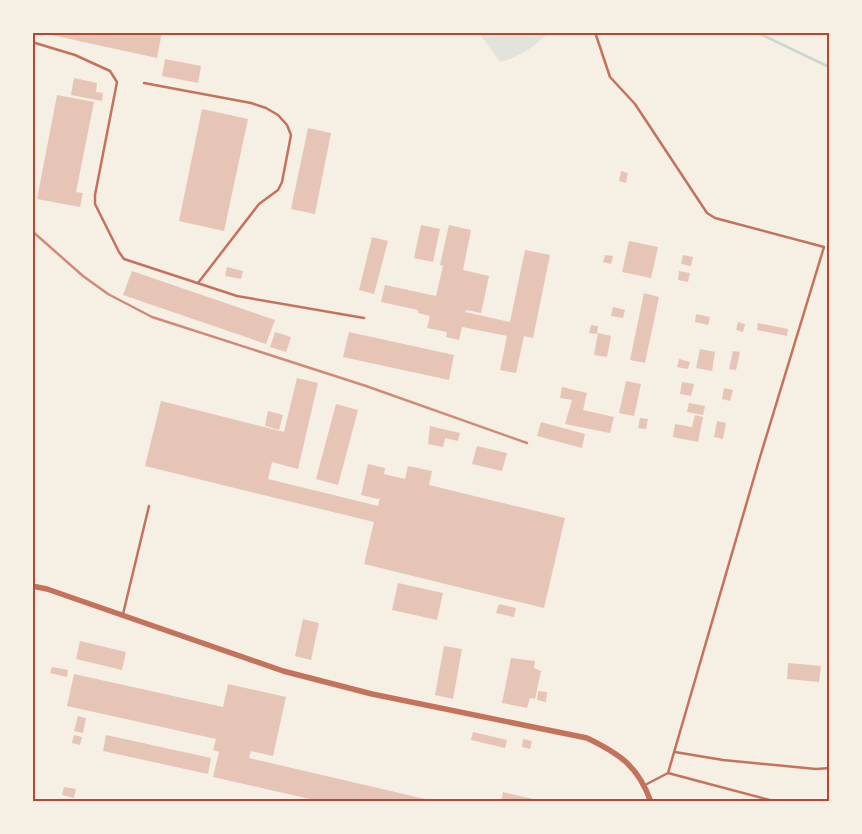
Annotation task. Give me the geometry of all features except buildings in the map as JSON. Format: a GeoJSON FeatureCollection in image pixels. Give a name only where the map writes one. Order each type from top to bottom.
{"type":"FeatureCollection","features":[{"type":"Feature","properties":{"kind":"street"},"geometry":{"type":"LineString","coordinates":[[32,586],[47,589],[283,671],[372,694],[587,738],[608,748],[629,763],[645,785],[651,802]]}},
{"type":"Feature","properties":{"kind":"lane"},"geometry":{"type":"LineString","coordinates":[[596,32],[610,77],[635,104],[707,213],[715,218],[824,247],[760,457],[668,773]]}},
{"type":"Feature","properties":{"kind":"lane"},"geometry":{"type":"LineString","coordinates":[[32,42],[75,55],[110,71],[117,82],[95,195],[95,204],[124,259],[237,296],[364,318]]}},
{"type":"Feature","properties":{"kind":"lane"},"geometry":{"type":"LineString","coordinates":[[144,83],[250,103],[266,108],[278,115],[287,125],[291,135],[282,182],[278,190],[259,204],[198,283]]}},
{"type":"Feature","properties":{"kind":"lane"},"geometry":{"type":"LineString","coordinates":[[123,615],[149,506]]}},
{"type":"Feature","properties":{"kind":"lane"},"geometry":{"type":"LineString","coordinates":[[674,752],[723,760],[816,769],[830,768]]}},
{"type":"Feature","properties":{"kind":"lane"},"geometry":{"type":"LineString","coordinates":[[645,785],[668,773],[777,802]]}},
{"type":"Feature","properties":{"kind":"shaded area"},"geometry":{"type":"Polygon","coordinates":[[[476,33],[548,33],[526,51],[500,62],[480,34],[476,33]]]}},
{"type":"Feature","properties":{"kind":"waterway"},"geometry":{"type":"LineString","coordinates":[[756,32],[827,66],[830,70]]}},
{"type":"Feature","properties":{"kind":"railway"},"geometry":{"type":"LineString","coordinates":[[32,231],[83,276],[108,294],[152,317],[366,386],[527,443]]}}]}
